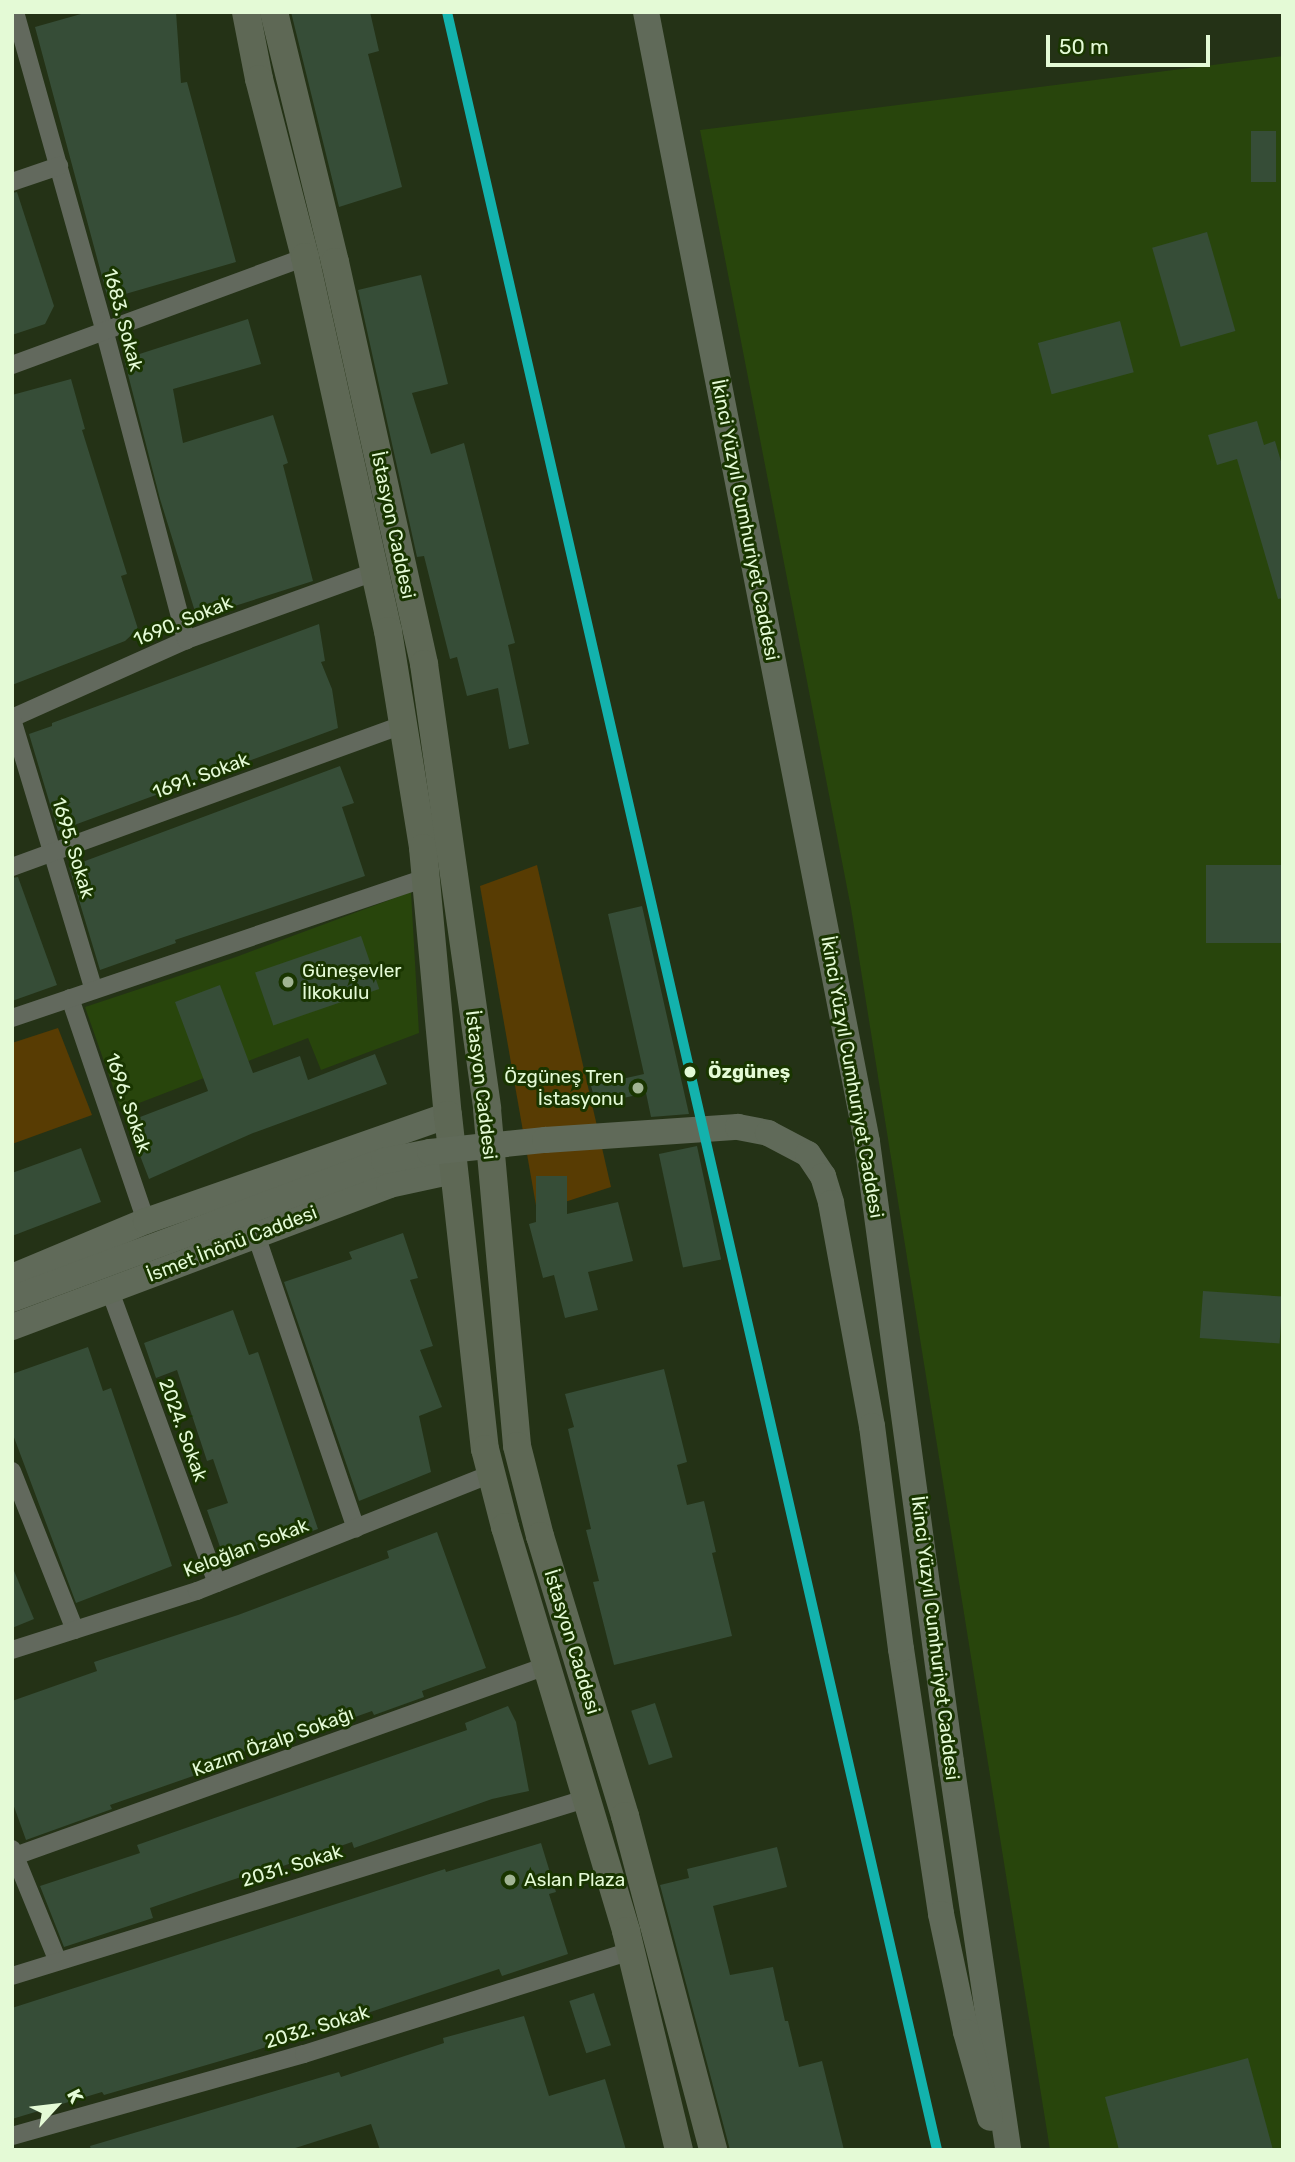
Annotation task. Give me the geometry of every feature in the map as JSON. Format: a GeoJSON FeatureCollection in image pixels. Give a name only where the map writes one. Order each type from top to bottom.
{"type":"FeatureCollection","features":[{"type":"Feature","properties":{"kind":"main road","name":"İstasyon Caddesi"},"geometry":{"type":"LineString","coordinates":[[246,12],[258,79],[305,257],[388,631],[426,878],[448,1115],[485,1449],[631,1951],[679,2150]]}},
{"type":"Feature","properties":{"kind":"main road","name":"İstasyon Caddesi"},"geometry":{"type":"LineString","coordinates":[[274,12],[335,262],[424,664],[487,1109],[517,1446],[540,1536],[625,1816],[713,2150]]}},
{"type":"Feature","properties":{"kind":"main road","name":"İkinci Yüzyıl Cumhuriyet Caddesi"},"geometry":{"type":"LineString","coordinates":[[646,12],[867,1142],[951,1762],[1008,2150]]}},
{"type":"Feature","properties":{"kind":"main road"},"geometry":{"type":"LineString","coordinates":[[12,1277],[146,1221],[448,1115],[487,1109]]}},
{"type":"Feature","properties":{"kind":"main road"},"geometry":{"type":"LineString","coordinates":[[12,1299],[384,1161],[430,1152],[545,1140],[738,1127],[768,1133],[808,1154],[822,1176],[831,1203],[868,1401],[901,1649],[941,1914],[966,2032],[999,2150]]}},
{"type":"Feature","properties":{"kind":"main road"},"geometry":{"type":"LineString","coordinates":[[454,1171],[492,1167]]}},
{"type":"Feature","properties":{"kind":"main road","name":"İsmet İnönü Caddesi"},"geometry":{"type":"LineString","coordinates":[[12,1327],[389,1185],[454,1171]]}},
{"type":"Feature","properties":{"kind":"street","name":"1683. Sokak"},"geometry":{"type":"LineString","coordinates":[[16,12],[105,332],[186,640]]}},
{"type":"Feature","properties":{"kind":"street"},"geometry":{"type":"LineString","coordinates":[[12,183],[59,166]]}},
{"type":"Feature","properties":{"kind":"street"},"geometry":{"type":"LineString","coordinates":[[12,365],[305,257]]}},
{"type":"Feature","properties":{"kind":"street","name":"1690. Sokak"},"geometry":{"type":"LineString","coordinates":[[12,718],[186,640],[374,572]]}},
{"type":"Feature","properties":{"kind":"street","name":"1695. Sokak"},"geometry":{"type":"LineString","coordinates":[[12,718],[94,990]]}},
{"type":"Feature","properties":{"kind":"street","name":"1691. Sokak"},"geometry":{"type":"LineString","coordinates":[[12,867],[403,725]]}},
{"type":"Feature","properties":{"kind":"street"},"geometry":{"type":"LineString","coordinates":[[12,1018],[426,878]]}},
{"type":"Feature","properties":{"kind":"street","name":"1696. Sokak"},"geometry":{"type":"LineString","coordinates":[[70,998],[146,1221]]}},
{"type":"Feature","properties":{"kind":"street"},"geometry":{"type":"LineString","coordinates":[[256,1235],[356,1528]]}},
{"type":"Feature","properties":{"kind":"street","name":"2024. Sokak"},"geometry":{"type":"LineString","coordinates":[[110,1291],[217,1583]]}},
{"type":"Feature","properties":{"kind":"street"},"geometry":{"type":"LineString","coordinates":[[12,1471],[75,1630]]}},
{"type":"Feature","properties":{"kind":"street","name":"Keloğlan Sokak"},"geometry":{"type":"LineString","coordinates":[[12,1650],[217,1583],[491,1474]]}},
{"type":"Feature","properties":{"kind":"street","name":"Kazım Özalp Sokağı"},"geometry":{"type":"LineString","coordinates":[[14,1853],[546,1666]]}},
{"type":"Feature","properties":{"kind":"street","name":"2031. Sokak"},"geometry":{"type":"LineString","coordinates":[[12,1976],[57,1959],[585,1799]]}},
{"type":"Feature","properties":{"kind":"street"},"geometry":{"type":"LineString","coordinates":[[14,1853],[57,1959]]}},
{"type":"Feature","properties":{"kind":"street","name":"2032. Sokak"},"geometry":{"type":"LineString","coordinates":[[12,2136],[304,2054],[631,1951]]}},
{"type":"Feature","properties":{"kind":"shaded area"},"geometry":{"type":"Polygon","coordinates":[[[1283,56],[1283,2150],[1050,2150],[851,908],[700,130],[1283,56]]]}},
{"type":"Feature","properties":{"kind":"shaded area"},"geometry":{"type":"Polygon","coordinates":[[[537,865],[611,1187],[537,1211],[480,886],[537,865]]]}},
{"type":"Feature","properties":{"kind":"shaded area","name":"Güneşevler İlkokulu"},"geometry":{"type":"Polygon","coordinates":[[[411,892],[419,1033],[321,1070],[308,1038],[121,1110],[85,1007],[236,957],[411,892]]]}},
{"type":"Feature","properties":{"kind":"shaded area"},"geometry":{"type":"Polygon","coordinates":[[[58,1028],[92,1115],[12,1144],[12,1043],[58,1028]]]}},
{"type":"Feature","properties":{"kind":"building"},"geometry":{"type":"Polygon","coordinates":[[[88,12],[176,12],[181,83],[187,82],[236,262],[108,299],[35,27],[88,12]]]}},
{"type":"Feature","properties":{"kind":"building"},"geometry":{"type":"Polygon","coordinates":[[[291,12],[370,12],[379,51],[368,54],[402,187],[339,207],[291,12]]]}},
{"type":"Feature","properties":{"kind":"building"},"geometry":{"type":"Polygon","coordinates":[[[1251,131],[1276,131],[1276,182],[1251,182],[1251,131]]]}},
{"type":"Feature","properties":{"kind":"building"},"geometry":{"type":"Polygon","coordinates":[[[17,192],[54,306],[45,324],[12,335],[12,193],[17,192]]]}},
{"type":"Feature","properties":{"kind":"building"},"geometry":{"type":"Polygon","coordinates":[[[1207,232],[1235,331],[1181,347],[1152,248],[1207,232]]]}},
{"type":"Feature","properties":{"kind":"building"},"geometry":{"type":"Polygon","coordinates":[[[421,275],[448,384],[412,393],[431,454],[464,443],[515,643],[508,645],[529,744],[509,749],[498,688],[467,696],[457,657],[450,659],[424,556],[417,557],[358,290],[421,275]]]}},
{"type":"Feature","properties":{"kind":"building"},"geometry":{"type":"Polygon","coordinates":[[[248,319],[261,364],[173,389],[183,443],[273,415],[288,463],[283,465],[313,581],[197,618],[160,499],[124,359],[248,319]]]}},
{"type":"Feature","properties":{"kind":"building"},"geometry":{"type":"Polygon","coordinates":[[[1120,321],[1134,372],[1052,394],[1038,343],[1120,321]]]}},
{"type":"Feature","properties":{"kind":"building"},"geometry":{"type":"Polygon","coordinates":[[[71,379],[85,429],[82,430],[127,574],[121,576],[138,629],[125,641],[12,685],[12,395],[71,379]]]}},
{"type":"Feature","properties":{"kind":"building"},"geometry":{"type":"Polygon","coordinates":[[[1257,421],[1264,445],[1275,441],[1283,468],[1283,598],[1278,599],[1237,459],[1217,465],[1208,435],[1257,421]]]}},
{"type":"Feature","properties":{"kind":"building"},"geometry":{"type":"Polygon","coordinates":[[[319,624],[325,661],[321,662],[332,689],[338,728],[58,831],[29,734],[52,726],[52,723],[319,624]]]}},
{"type":"Feature","properties":{"kind":"building"},"geometry":{"type":"Polygon","coordinates":[[[340,766],[354,803],[342,807],[365,876],[175,940],[176,943],[100,970],[69,867],[340,766]]]}},
{"type":"Feature","properties":{"kind":"building"},"geometry":{"type":"Polygon","coordinates":[[[1206,865],[1283,865],[1283,943],[1206,943],[1206,865]]]}},
{"type":"Feature","properties":{"kind":"building"},"geometry":{"type":"Polygon","coordinates":[[[18,877],[57,985],[12,1001],[12,878],[18,877]]]}},
{"type":"Feature","properties":{"kind":"building"},"geometry":{"type":"Polygon","coordinates":[[[642,906],[689,1114],[651,1117],[646,1093],[596,1104],[591,1086],[644,1074],[608,914],[642,906]]]}},
{"type":"Feature","properties":{"kind":"building"},"geometry":{"type":"Polygon","coordinates":[[[361,936],[379,989],[273,1025],[255,972],[361,936]]]}},
{"type":"Feature","properties":{"kind":"building"},"geometry":{"type":"Polygon","coordinates":[[[220,985],[253,1073],[300,1056],[308,1080],[375,1054],[387,1084],[253,1133],[149,1179],[127,1122],[208,1091],[175,1002],[220,985]]]}},
{"type":"Feature","properties":{"kind":"building"},"geometry":{"type":"Polygon","coordinates":[[[697,1146],[721,1259],[683,1268],[659,1154],[697,1146]]]}},
{"type":"Feature","properties":{"kind":"building"},"geometry":{"type":"Polygon","coordinates":[[[81,1148],[101,1202],[12,1236],[12,1173],[81,1148]]]}},
{"type":"Feature","properties":{"kind":"building"},"geometry":{"type":"Polygon","coordinates":[[[536,1176],[567,1176],[567,1214],[618,1202],[633,1261],[588,1272],[598,1310],[565,1318],[554,1275],[543,1278],[529,1224],[536,1222],[536,1176]]]}},
{"type":"Feature","properties":{"kind":"building"},"geometry":{"type":"Polygon","coordinates":[[[403,1233],[418,1278],[410,1280],[433,1346],[420,1350],[442,1407],[419,1416],[431,1472],[359,1501],[284,1282],[352,1259],[349,1252],[403,1233]]]}},
{"type":"Feature","properties":{"kind":"building"},"geometry":{"type":"Polygon","coordinates":[[[1203,1291],[1283,1297],[1280,1343],[1200,1338],[1203,1291]]]}},
{"type":"Feature","properties":{"kind":"building"},"geometry":{"type":"Polygon","coordinates":[[[233,1310],[249,1355],[258,1352],[318,1529],[225,1561],[207,1510],[228,1503],[213,1459],[207,1461],[177,1370],[156,1378],[144,1343],[233,1310]]]}},
{"type":"Feature","properties":{"kind":"building"},"geometry":{"type":"Polygon","coordinates":[[[88,1347],[103,1391],[111,1388],[172,1566],[76,1603],[12,1432],[12,1374],[88,1347]]]}},
{"type":"Feature","properties":{"kind":"building"},"geometry":{"type":"Polygon","coordinates":[[[664,1369],[687,1462],[677,1465],[687,1505],[704,1501],[716,1552],[712,1553],[732,1636],[614,1665],[593,1582],[599,1581],[586,1530],[591,1529],[568,1429],[574,1427],[565,1394],[664,1369]]]}},
{"type":"Feature","properties":{"kind":"building"},"geometry":{"type":"Polygon","coordinates":[[[437,1532],[486,1668],[422,1691],[424,1697],[374,1715],[372,1711],[282,1743],[280,1738],[194,1770],[196,1775],[110,1805],[112,1809],[26,1840],[12,1801],[12,1701],[97,1671],[94,1662],[238,1615],[389,1558],[387,1551],[437,1532]]]}},
{"type":"Feature","properties":{"kind":"building"},"geometry":{"type":"Polygon","coordinates":[[[12,1566],[34,1619],[12,1628],[12,1566]]]}},
{"type":"Feature","properties":{"kind":"building"},"geometry":{"type":"Polygon","coordinates":[[[655,1703],[673,1757],[649,1765],[631,1711],[655,1703]]]}},
{"type":"Feature","properties":{"kind":"building"},"geometry":{"type":"Polygon","coordinates":[[[508,1706],[516,1722],[529,1791],[492,1799],[354,1848],[352,1842],[260,1874],[259,1871],[202,1890],[150,1908],[153,1918],[64,1947],[40,1886],[140,1853],[137,1845],[467,1730],[465,1723],[508,1706]]]}},
{"type":"Feature","properties":{"kind":"building"},"geometry":{"type":"Polygon","coordinates":[[[541,1843],[556,1892],[549,1894],[568,1954],[502,1976],[499,1969],[251,2052],[12,2119],[12,2008],[445,1869],[446,1872],[541,1843]]]}},
{"type":"Feature","properties":{"kind":"building"},"geometry":{"type":"Polygon","coordinates":[[[777,1847],[787,1887],[713,1906],[730,1975],[773,1967],[799,2067],[822,2061],[844,2150],[730,2150],[660,1885],[689,1878],[687,1869],[777,1847]]]}},
{"type":"Feature","properties":{"kind":"building"},"geometry":{"type":"Polygon","coordinates":[[[594,1993],[611,2045],[586,2053],[569,2001],[594,1993]]]}},
{"type":"Feature","properties":{"kind":"building"},"geometry":{"type":"Polygon","coordinates":[[[524,2016],[549,2096],[605,2079],[626,2150],[380,2150],[371,2124],[289,2150],[91,2150],[90,2146],[339,2072],[341,2077],[444,2043],[443,2038],[524,2016]]]}},
{"type":"Feature","properties":{"kind":"building"},"geometry":{"type":"Polygon","coordinates":[[[1248,2058],[1273,2150],[1119,2150],[1105,2097],[1248,2058]]]}},
{"type":"Feature","properties":{"kind":"transit line"},"geometry":{"type":"LineString","coordinates":[[447,12],[937,2150]]}},
{"type":"Feature","properties":{"kind":"place","name":"Güneşevler İlkokulu"},"geometry":{"type":"Point","coordinates":[288,982]}},
{"type":"Feature","properties":{"kind":"place","name":"Özgüneş"},"geometry":{"type":"Point","coordinates":[690,1072]}},
{"type":"Feature","properties":{"kind":"place","name":"Özgüneş Tren İstasyonu"},"geometry":{"type":"Point","coordinates":[638,1088]}},
{"type":"Feature","properties":{"kind":"place","name":"Aslan Plaza"},"geometry":{"type":"Point","coordinates":[510,1880]}}]}
